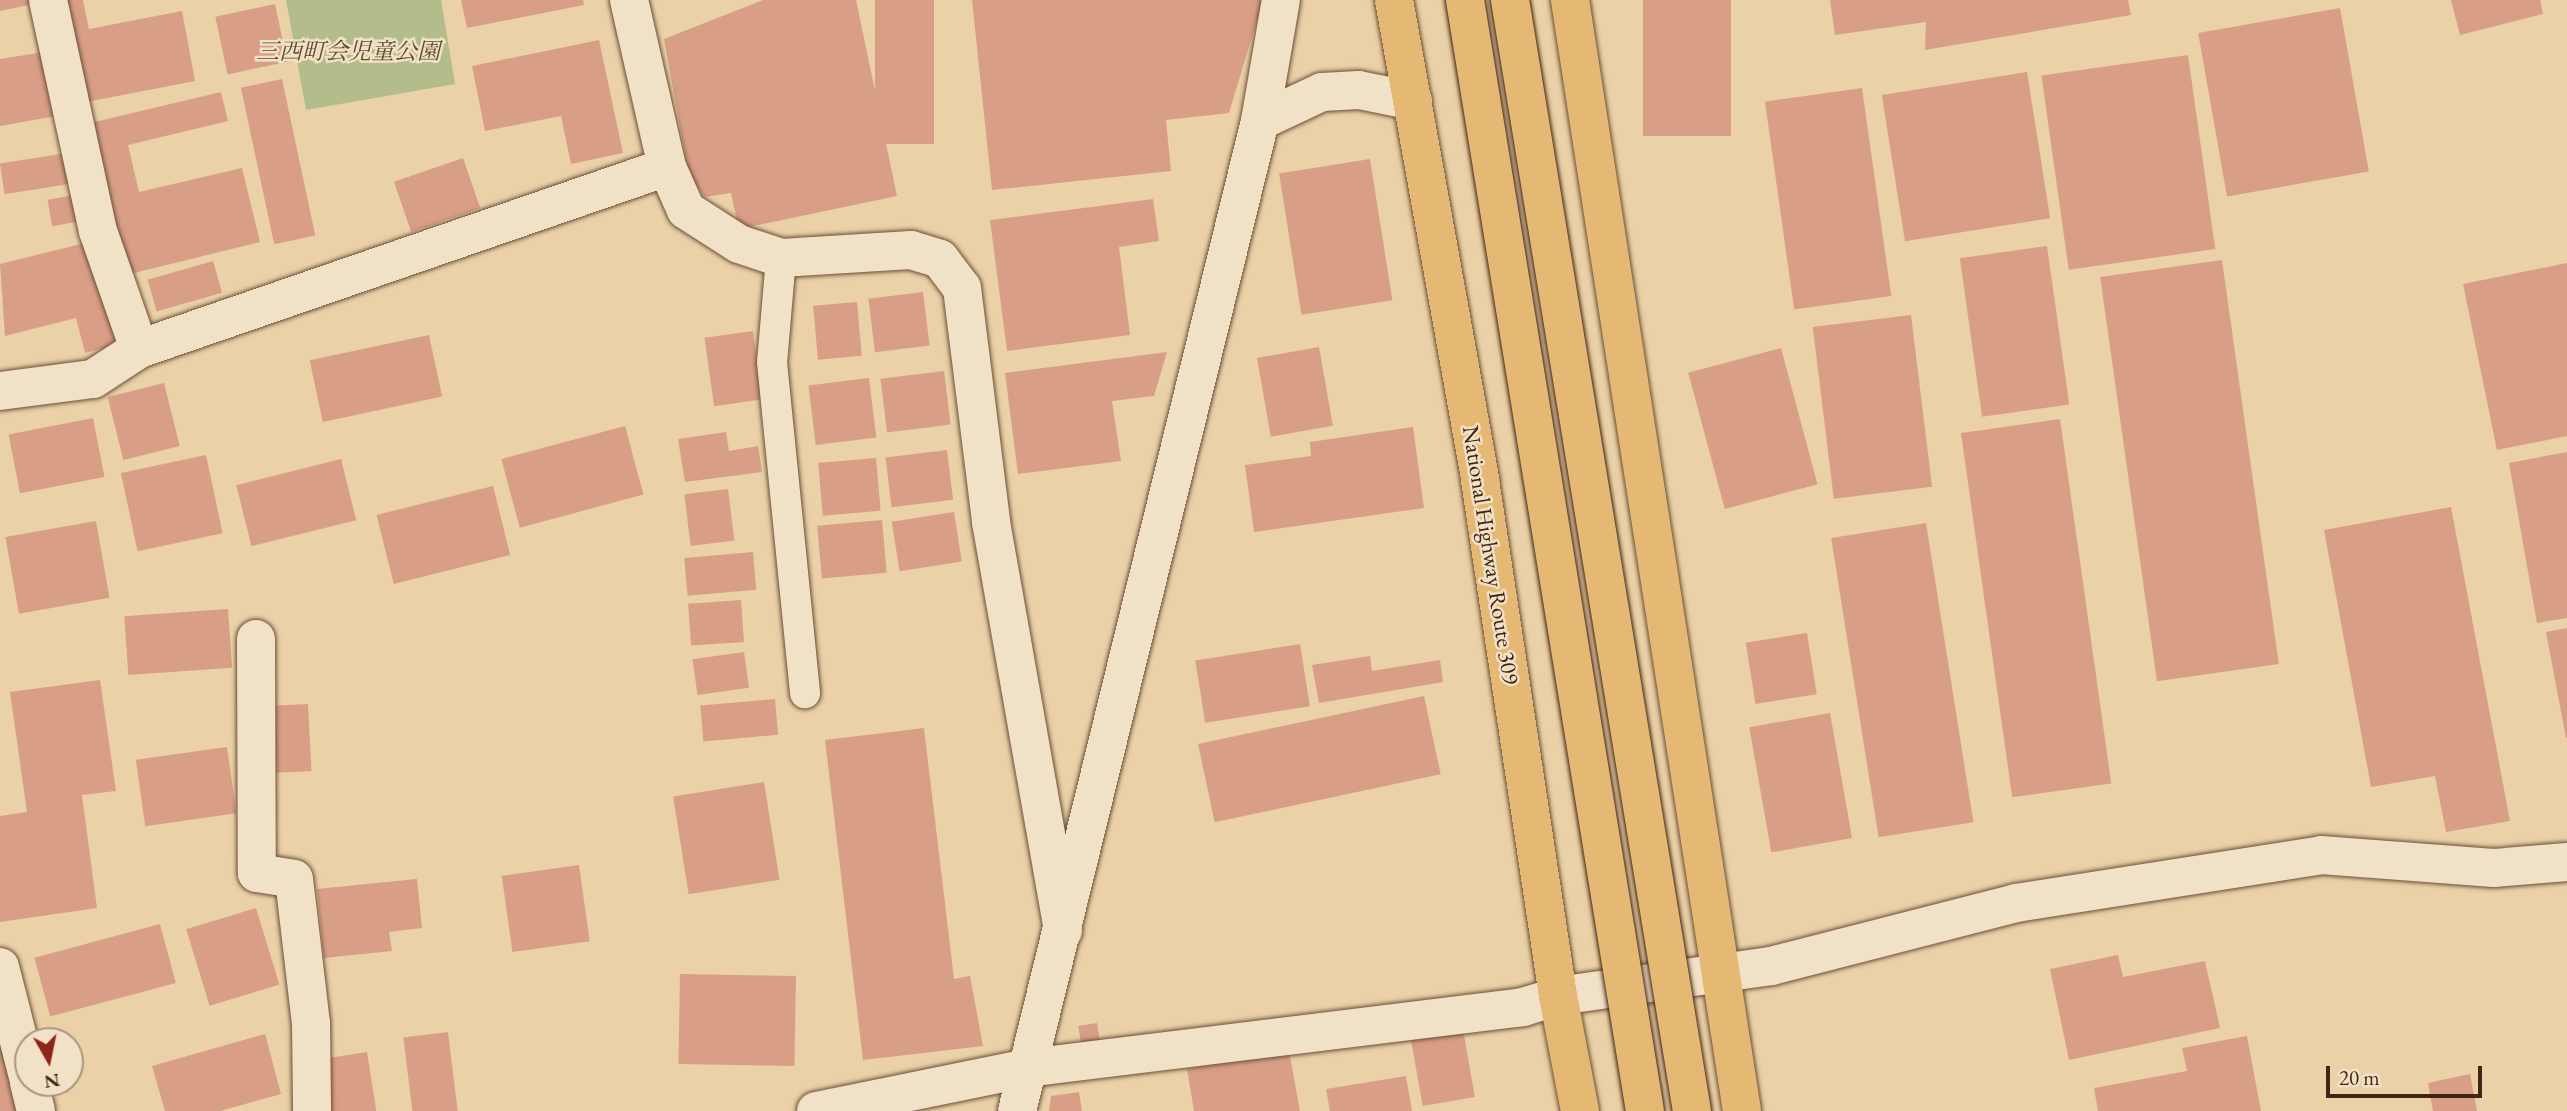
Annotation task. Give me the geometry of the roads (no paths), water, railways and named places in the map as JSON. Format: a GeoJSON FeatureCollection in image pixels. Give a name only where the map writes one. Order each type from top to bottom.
{"type":"FeatureCollection","features":[{"type":"Feature","properties":{"kind":"highway","name":"National Highway Route 309"},"geometry":{"type":"LineString","coordinates":[[1394,0],[1480,480],[1558,996],[1580,1111]]}},
{"type":"Feature","properties":{"kind":"highway"},"geometry":{"type":"LineString","coordinates":[[1465,0],[1645,1111]]}},
{"type":"Feature","properties":{"kind":"highway"},"geometry":{"type":"LineString","coordinates":[[1510,0],[1692,1111]]}},
{"type":"Feature","properties":{"kind":"highway"},"geometry":{"type":"LineString","coordinates":[[1570,0],[1742,1111]]}},
{"type":"Feature","properties":{"kind":"street"},"geometry":{"type":"LineString","coordinates":[[48,0],[98,231],[139,349]]}},
{"type":"Feature","properties":{"kind":"street"},"geometry":{"type":"LineString","coordinates":[[629,0],[667,167],[686,210],[739,244],[781,258],[911,250],[940,259],[962,288],[991,522],[1063,933]]}},
{"type":"Feature","properties":{"kind":"street"},"geometry":{"type":"LineString","coordinates":[[1017,1111],[1063,933],[1260,121],[1282,0]]}},
{"type":"Feature","properties":{"kind":"street"},"geometry":{"type":"LineString","coordinates":[[1260,121],[1322,92],[1359,90],[1412,102]]}},
{"type":"Feature","properties":{"kind":"street"},"geometry":{"type":"LineString","coordinates":[[0,391],[93,379],[139,349],[667,167]]}},
{"type":"Feature","properties":{"kind":"street"},"geometry":{"type":"LineString","coordinates":[[256,639],[257,873],[294,879],[311,1023],[312,1111]]}},
{"type":"Feature","properties":{"kind":"street"},"geometry":{"type":"LineString","coordinates":[[816,1111],[1027,1068],[1523,1007],[1558,996],[1771,967],[2016,903],[2321,855],[2494,869],[2567,862]]}},
{"type":"Feature","properties":{"kind":"street"},"geometry":{"type":"LineString","coordinates":[[0,967],[15,1027]]}},
{"type":"Feature","properties":{"kind":"lane"},"geometry":{"type":"LineString","coordinates":[[781,258],[772,362],[805,693]]}},
{"type":"Feature","properties":{"kind":"park label","name":"三西町会児童公園"},"geometry":{"type":"Point","coordinates":[348,51]}}]}
